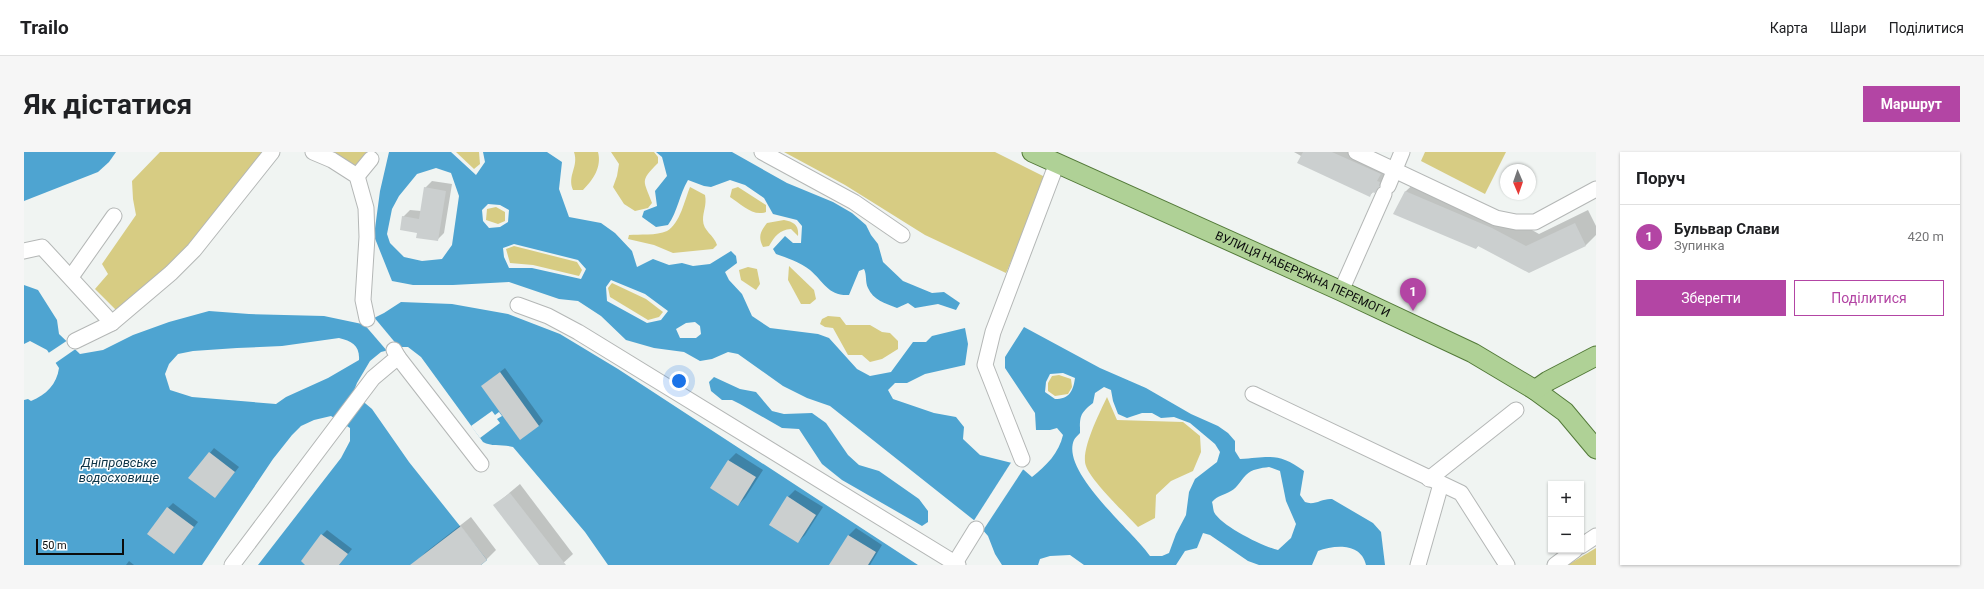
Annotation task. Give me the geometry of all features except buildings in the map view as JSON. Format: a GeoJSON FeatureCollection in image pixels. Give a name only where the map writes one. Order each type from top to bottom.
{"type":"FeatureCollection","features":[{"type":"Feature","properties":{"kind":"main road","name":"ВУЛИЦЯ НАБЕРЕЖНА ПЕРЕМОГИ"},"geometry":{"type":"LineString","coordinates":[[1032,152],[1341,291],[1473,353],[1535,390],[1565,412],[1596,449]]}},
{"type":"Feature","properties":{"kind":"main road"},"geometry":{"type":"LineString","coordinates":[[1535,390],[1548,381],[1596,356]]}},
{"type":"Feature","properties":{"kind":"street"},"geometry":{"type":"LineString","coordinates":[[75,341],[112,323],[171,273],[194,250],[272,152]]}},
{"type":"Feature","properties":{"kind":"street"},"geometry":{"type":"LineString","coordinates":[[313,152],[332,160],[357,176],[366,208],[367,237],[363,300],[367,319]]}},
{"type":"Feature","properties":{"kind":"street"},"geometry":{"type":"LineString","coordinates":[[762,152],[854,202],[902,235]]}},
{"type":"Feature","properties":{"kind":"street"},"geometry":{"type":"LineString","coordinates":[[1356,152],[1496,218],[1516,222],[1535,222],[1596,189]]}},
{"type":"Feature","properties":{"kind":"street"},"geometry":{"type":"LineString","coordinates":[[1341,291],[1402,152]]}},
{"type":"Feature","properties":{"kind":"street"},"geometry":{"type":"LineString","coordinates":[[357,176],[371,158]]}},
{"type":"Feature","properties":{"kind":"street"},"geometry":{"type":"LineString","coordinates":[[1022,459],[985,364],[993,332],[1057,164]]}},
{"type":"Feature","properties":{"kind":"street"},"geometry":{"type":"LineString","coordinates":[[71,277],[114,216]]}},
{"type":"Feature","properties":{"kind":"street"},"geometry":{"type":"LineString","coordinates":[[24,251],[42,247],[112,323]]}},
{"type":"Feature","properties":{"kind":"street"},"geometry":{"type":"LineString","coordinates":[[518,305],[548,316],[578,332],[956,564],[976,529]]}},
{"type":"Feature","properties":{"kind":"street"},"geometry":{"type":"LineString","coordinates":[[232,565],[359,395],[396,354],[481,464]]}},
{"type":"Feature","properties":{"kind":"street"},"geometry":{"type":"LineString","coordinates":[[1253,394],[1462,493],[1507,565]]}},
{"type":"Feature","properties":{"kind":"street"},"geometry":{"type":"LineString","coordinates":[[1418,565],[1435,481],[1516,410]]}},
{"type":"Feature","properties":{"kind":"street"},"geometry":{"type":"LineString","coordinates":[[1584,544],[1596,536]]}},
{"type":"Feature","properties":{"kind":"street"},"geometry":{"type":"LineString","coordinates":[[1555,565],[1571,553]]}},
{"type":"Feature","properties":{"kind":"shaded area"},"geometry":{"type":"Polygon","coordinates":[[[160,152],[263,152],[186,250],[117,311],[95,289],[108,274],[102,264],[136,215],[132,181],[160,152]]]}},
{"type":"Feature","properties":{"kind":"shaded area"},"geometry":{"type":"Polygon","coordinates":[[[313,152],[373,152],[370,161],[357,176],[313,152]]]}},
{"type":"Feature","properties":{"kind":"shaded area"},"geometry":{"type":"Polygon","coordinates":[[[456,152],[479,152],[480,164],[474,169],[456,152]]]}},
{"type":"Feature","properties":{"kind":"shaded area"},"geometry":{"type":"Polygon","coordinates":[[[574,152],[598,152],[598,168],[590,182],[583,190],[573,190],[571,180],[575,162],[574,152]]]}},
{"type":"Feature","properties":{"kind":"shaded area"},"geometry":{"type":"Polygon","coordinates":[[[611,152],[654,152],[658,157],[658,163],[648,174],[645,182],[652,203],[648,208],[635,211],[624,204],[613,187],[619,164],[611,152]]]}},
{"type":"Feature","properties":{"kind":"shaded area"},"geometry":{"type":"Polygon","coordinates":[[[784,152],[995,152],[1047,178],[1006,273],[925,235],[845,185],[784,152]]]}},
{"type":"Feature","properties":{"kind":"shaded area"},"geometry":{"type":"Polygon","coordinates":[[[1425,152],[1506,152],[1485,194],[1421,161],[1425,152]]]}},
{"type":"Feature","properties":{"kind":"shaded area"},"geometry":{"type":"Polygon","coordinates":[[[690,187],[705,195],[706,202],[703,224],[716,242],[717,245],[713,249],[673,253],[654,245],[628,239],[629,235],[658,234],[672,228],[679,217],[690,187]]]}},
{"type":"Feature","properties":{"kind":"shaded area"},"geometry":{"type":"Polygon","coordinates":[[[738,187],[766,205],[766,212],[756,213],[730,197],[732,189],[738,187]]]}},
{"type":"Feature","properties":{"kind":"shaded area"},"geometry":{"type":"Polygon","coordinates":[[[496,207],[505,212],[505,221],[498,224],[486,220],[487,209],[496,207]]]}},
{"type":"Feature","properties":{"kind":"shaded area"},"geometry":{"type":"Polygon","coordinates":[[[784,220],[791,222],[797,227],[798,236],[791,229],[783,231],[775,236],[769,246],[763,247],[760,235],[767,223],[784,220]]]}},
{"type":"Feature","properties":{"kind":"shaded area"},"geometry":{"type":"Polygon","coordinates":[[[514,246],[577,262],[582,270],[579,276],[533,265],[510,263],[506,249],[514,246]]]}},
{"type":"Feature","properties":{"kind":"shaded area"},"geometry":{"type":"Polygon","coordinates":[[[789,266],[814,290],[816,299],[810,304],[801,304],[788,280],[789,266]]]}},
{"type":"Feature","properties":{"kind":"shaded area"},"geometry":{"type":"Polygon","coordinates":[[[748,267],[757,269],[760,284],[756,290],[741,280],[739,270],[748,267]]]}},
{"type":"Feature","properties":{"kind":"shaded area"},"geometry":{"type":"Polygon","coordinates":[[[612,283],[646,299],[663,312],[659,317],[648,320],[610,297],[608,288],[612,283]]]}},
{"type":"Feature","properties":{"kind":"shaded area"},"geometry":{"type":"Polygon","coordinates":[[[828,316],[840,317],[846,325],[870,325],[882,332],[890,333],[898,341],[898,349],[882,359],[870,362],[862,355],[848,355],[833,328],[825,327],[820,324],[822,319],[828,316]]]}},
{"type":"Feature","properties":{"kind":"shaded area"},"geometry":{"type":"Polygon","coordinates":[[[1059,375],[1071,379],[1072,387],[1068,394],[1055,396],[1048,391],[1048,383],[1052,376],[1059,375]]]}},
{"type":"Feature","properties":{"kind":"shaded area"},"geometry":{"type":"Polygon","coordinates":[[[1107,397],[1117,420],[1183,422],[1200,436],[1201,452],[1193,471],[1171,481],[1156,495],[1155,518],[1138,527],[1101,488],[1086,466],[1085,459],[1088,442],[1107,397]]]}},
{"type":"Feature","properties":{"kind":"shaded area"},"geometry":{"type":"Polygon","coordinates":[[[1596,548],[1596,565],[1568,565],[1571,563],[1596,548]]]}},
{"type":"Feature","properties":{"kind":"water"},"geometry":{"type":"Polygon","coordinates":[[[24,152],[116,152],[109,162],[98,172],[24,201],[24,152]]]}},
{"type":"Feature","properties":{"kind":"water"},"geometry":{"type":"Polygon","coordinates":[[[389,152],[451,152],[476,175],[485,162],[483,152],[547,152],[562,162],[559,189],[569,217],[601,223],[615,233],[632,251],[637,267],[653,259],[669,265],[682,263],[693,266],[710,264],[731,251],[736,256],[737,263],[725,272],[729,280],[742,294],[752,316],[770,328],[818,334],[829,338],[857,369],[870,376],[891,372],[913,342],[926,342],[932,336],[965,328],[968,344],[965,365],[925,374],[907,383],[895,383],[888,390],[893,399],[934,413],[956,417],[964,427],[963,439],[980,455],[1012,463],[1032,477],[1051,459],[1061,442],[1063,435],[1057,428],[1050,430],[1036,430],[1035,413],[1005,368],[1005,357],[1024,327],[1100,368],[1146,388],[1191,414],[1218,426],[1228,433],[1235,441],[1235,451],[1240,459],[1274,457],[1288,461],[1295,465],[1304,471],[1300,495],[1305,502],[1315,503],[1332,499],[1373,523],[1381,532],[1385,565],[1366,565],[1359,552],[1346,547],[1332,547],[1318,551],[1312,565],[1259,565],[1248,561],[1210,535],[1203,533],[1197,548],[1185,551],[1176,565],[1084,565],[1070,555],[1050,556],[1040,559],[1038,565],[1002,565],[995,554],[988,536],[975,521],[830,406],[807,398],[783,386],[738,354],[728,352],[712,359],[700,361],[684,352],[654,348],[626,340],[601,316],[578,301],[559,299],[509,282],[453,285],[413,285],[392,281],[374,236],[380,191],[389,152]],[[436,168],[417,174],[399,196],[392,209],[387,234],[390,243],[404,257],[422,261],[442,259],[452,245],[459,196],[451,173],[436,168]],[[488,204],[482,210],[483,221],[489,228],[500,227],[508,222],[509,210],[500,205],[488,204]],[[514,244],[503,248],[504,257],[509,268],[532,268],[581,279],[586,269],[578,260],[514,244]],[[611,280],[606,287],[607,301],[647,323],[661,320],[668,311],[645,294],[611,280]],[[695,322],[686,323],[676,329],[680,338],[696,338],[701,334],[700,326],[695,322]],[[1063,373],[1050,374],[1046,382],[1045,392],[1055,399],[1060,399],[1070,394],[1075,378],[1063,373]],[[1104,387],[1095,393],[1093,403],[1081,416],[1080,433],[1074,440],[1073,453],[1078,468],[1101,501],[1142,545],[1150,556],[1162,556],[1169,553],[1176,534],[1186,515],[1189,492],[1195,479],[1217,462],[1220,452],[1215,444],[1190,423],[1174,417],[1161,418],[1152,413],[1142,413],[1127,418],[1118,414],[1111,390],[1104,387]],[[1269,467],[1248,473],[1237,486],[1228,493],[1216,498],[1212,502],[1214,512],[1218,518],[1243,535],[1263,545],[1278,550],[1291,538],[1296,524],[1286,501],[1280,471],[1269,467]]]}},
{"type":"Feature","properties":{"kind":"water"},"geometry":{"type":"Polygon","coordinates":[[[656,152],[732,152],[787,183],[833,202],[852,213],[866,225],[878,244],[883,262],[903,281],[932,293],[944,292],[960,303],[956,310],[938,304],[915,308],[908,303],[897,308],[880,301],[870,292],[867,286],[864,269],[859,271],[849,295],[842,295],[831,291],[806,267],[793,260],[776,254],[773,249],[785,236],[793,243],[801,243],[802,226],[797,220],[773,214],[764,198],[745,185],[730,180],[711,187],[688,180],[668,225],[656,227],[642,217],[644,211],[657,206],[655,191],[667,176],[662,157],[656,152]]]}},
{"type":"Feature","properties":{"kind":"water","name":"Дніпровське водосховище"},"geometry":{"type":"Polygon","coordinates":[[[24,285],[38,290],[57,320],[59,334],[80,354],[103,350],[133,335],[169,322],[209,311],[249,314],[324,316],[362,324],[384,313],[401,302],[452,304],[508,314],[560,334],[618,369],[918,565],[608,565],[585,532],[513,447],[483,442],[421,357],[408,347],[401,347],[381,352],[370,361],[353,393],[372,409],[409,462],[487,560],[481,565],[258,565],[341,458],[350,441],[350,428],[331,416],[314,420],[301,426],[292,435],[273,459],[202,565],[24,565],[24,400],[28,399],[31,401],[46,392],[56,379],[59,368],[47,350],[30,341],[24,344],[24,285]],[[339,338],[282,346],[193,351],[178,354],[169,364],[165,374],[170,390],[192,397],[276,404],[286,397],[328,378],[359,360],[357,348],[344,339],[339,338]]]}},
{"type":"Feature","properties":{"kind":"water"},"geometry":{"type":"Polygon","coordinates":[[[714,377],[740,389],[756,392],[772,411],[784,414],[812,413],[826,423],[848,455],[859,465],[879,471],[919,499],[928,511],[928,522],[922,526],[842,480],[822,464],[799,429],[782,428],[732,400],[722,400],[711,391],[709,382],[714,377]]]}},
{"type":"Feature","properties":{"kind":"pier"},"geometry":{"type":"Polygon","coordinates":[[[373,316],[398,346],[388,352],[363,323],[373,316]]]}},
{"type":"Feature","properties":{"kind":"pier"},"geometry":{"type":"Polygon","coordinates":[[[68,340],[77,348],[54,364],[47,354],[68,340]]]}},
{"type":"Feature","properties":{"kind":"pier"},"geometry":{"type":"Polygon","coordinates":[[[492,411],[495,415],[499,412],[502,416],[497,419],[500,423],[480,438],[471,426],[492,411]]]}},
{"type":"Feature","properties":{"kind":"pier"},"geometry":{"type":"Polygon","coordinates":[[[1012,461],[1024,468],[982,532],[973,522],[1012,461]]]}},
{"type":"Feature","properties":{"kind":"place","name":"Бульвар Слави"},"geometry":{"type":"Point","coordinates":[1413,311]}}]}
